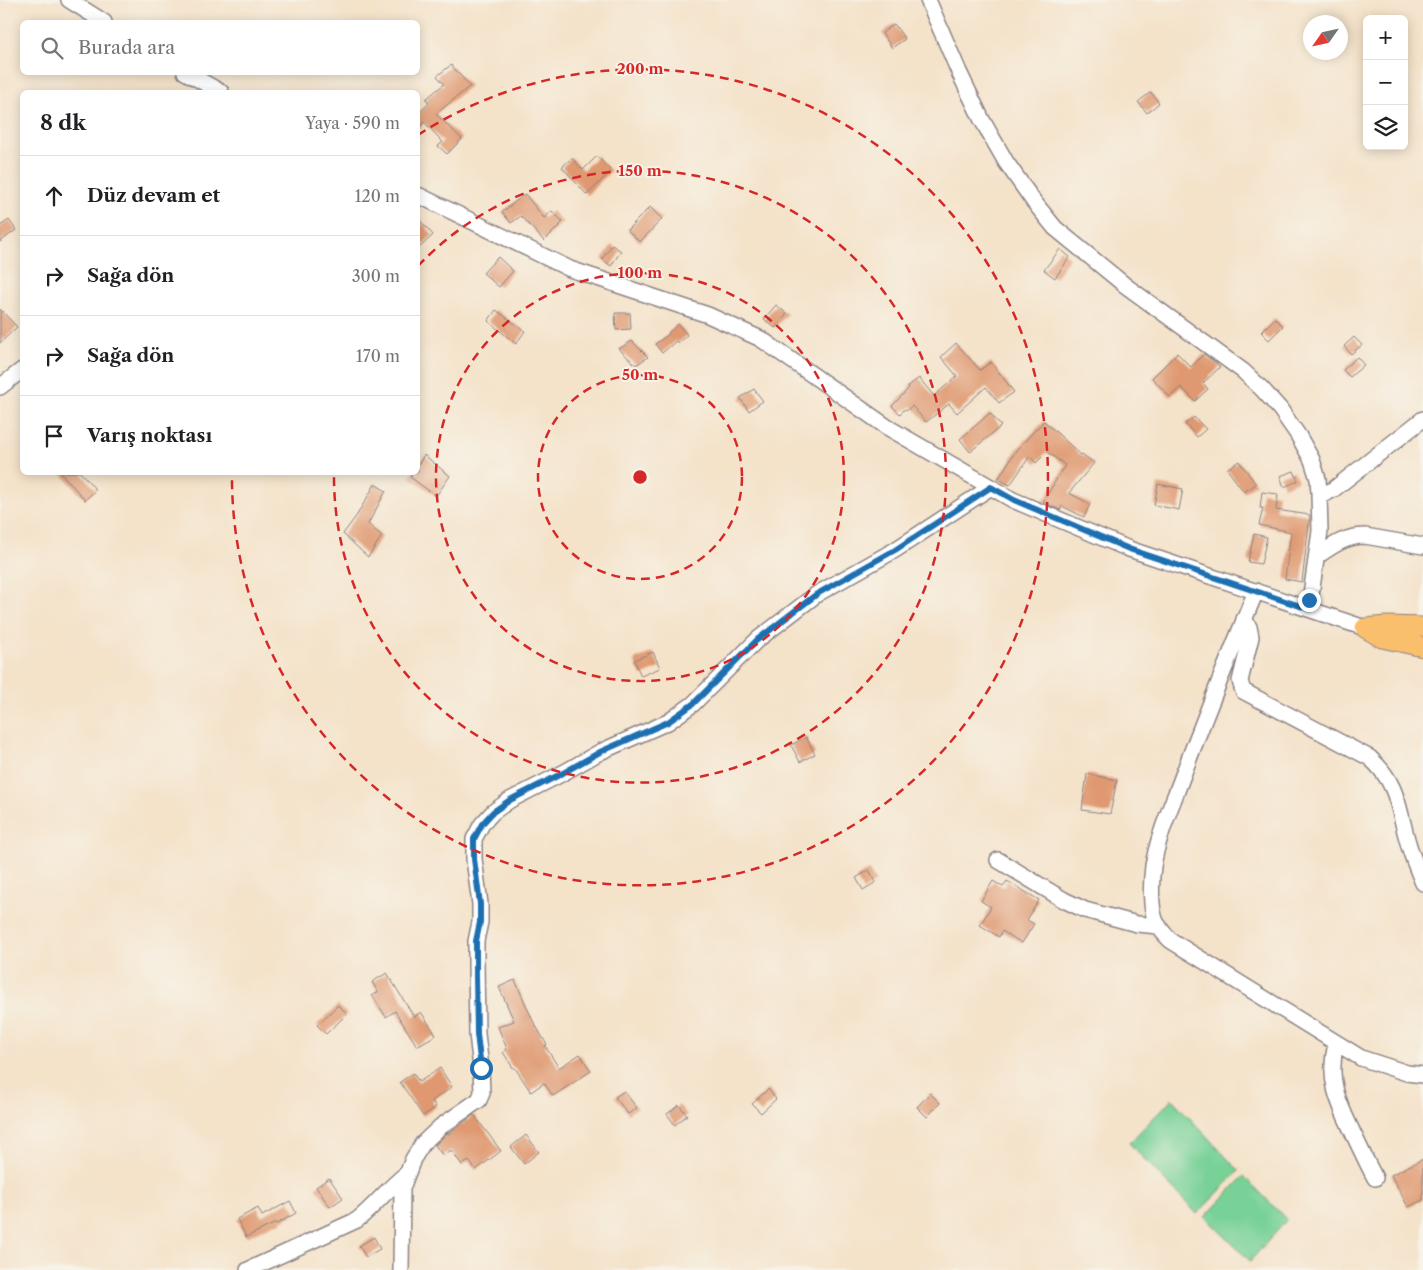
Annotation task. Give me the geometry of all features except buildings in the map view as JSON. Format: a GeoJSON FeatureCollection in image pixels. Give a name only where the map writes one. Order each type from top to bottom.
{"type":"FeatureCollection","features":[{"type":"Feature","properties":{"kind":"main road"},"geometry":{"type":"LineString","coordinates":[[1365,628],[1387,626],[1423,627]]}},
{"type":"Feature","properties":{"kind":"main road"},"geometry":{"type":"LineString","coordinates":[[1365,628],[1382,638],[1423,647]]}},
{"type":"Feature","properties":{"kind":"street"},"geometry":{"type":"LineString","coordinates":[[69,0],[101,20]]}},
{"type":"Feature","properties":{"kind":"street"},"geometry":{"type":"LineString","coordinates":[[928,0],[982,120],[1006,162],[1055,228],[1126,286],[1243,372],[1262,389],[1298,435],[1312,460],[1318,479],[1320,498],[1320,531],[1309,609]]}},
{"type":"Feature","properties":{"kind":"street"},"geometry":{"type":"LineString","coordinates":[[190,75],[217,90]]}},
{"type":"Feature","properties":{"kind":"street"},"geometry":{"type":"LineString","coordinates":[[420,196],[570,269],[708,314],[760,339],[887,427],[1014,500],[1129,549],[1365,628]]}},
{"type":"Feature","properties":{"kind":"street"},"geometry":{"type":"LineString","coordinates":[[0,387],[20,372]]}},
{"type":"Feature","properties":{"kind":"street"},"geometry":{"type":"LineString","coordinates":[[1320,498],[1423,419]]}},
{"type":"Feature","properties":{"kind":"street"},"geometry":{"type":"LineString","coordinates":[[401,1270],[402,1188],[406,1174],[423,1143],[440,1127],[479,1100],[482,1093],[477,1034],[476,976],[476,941],[480,922],[480,904],[474,859],[474,839],[482,824],[493,812],[510,800],[600,752],[668,722],[693,704],[757,640],[817,594],[895,550],[991,487]]}},
{"type":"Feature","properties":{"kind":"street"},"geometry":{"type":"LineString","coordinates":[[1316,557],[1346,538],[1356,536],[1422,545]]}},
{"type":"Feature","properties":{"kind":"street"},"geometry":{"type":"LineString","coordinates":[[1256,591],[1204,717],[1159,841],[1152,885],[1153,908],[1156,921],[1170,940],[1336,1044],[1361,1058],[1406,1073],[1423,1075]]}},
{"type":"Feature","properties":{"kind":"street"},"geometry":{"type":"LineString","coordinates":[[1244,619],[1249,627],[1251,637],[1240,681],[1244,691],[1370,758],[1379,766],[1394,788],[1409,846],[1423,883]]}},
{"type":"Feature","properties":{"kind":"street"},"geometry":{"type":"LineString","coordinates":[[998,860],[1064,900],[1085,910],[1137,924],[1159,926]]}},
{"type":"Feature","properties":{"kind":"street"},"geometry":{"type":"LineString","coordinates":[[1336,1044],[1333,1058],[1336,1094],[1341,1109],[1375,1178]]}},
{"type":"Feature","properties":{"kind":"street"},"geometry":{"type":"LineString","coordinates":[[248,1270],[357,1220],[372,1208],[392,1185],[406,1174]]}},
{"type":"Feature","properties":{"kind":"green space"},"geometry":{"type":"Polygon","coordinates":[[[1172,1099],[1239,1171],[1197,1214],[1129,1143],[1172,1099]]]}},
{"type":"Feature","properties":{"kind":"green space"},"geometry":{"type":"Polygon","coordinates":[[[1244,1176],[1287,1220],[1250,1261],[1205,1217],[1244,1176]]]}},
{"type":"Feature","properties":{"kind":"route"},"geometry":{"type":"LineString","coordinates":[[481,1068],[477,1034],[476,976],[476,941],[480,922],[480,904],[474,859],[474,839],[482,824],[493,812],[510,800],[600,752],[668,722],[693,704],[757,640],[817,594],[895,550],[991,487],[1014,500],[1129,549],[1309,609],[1309,600]]}}]}
